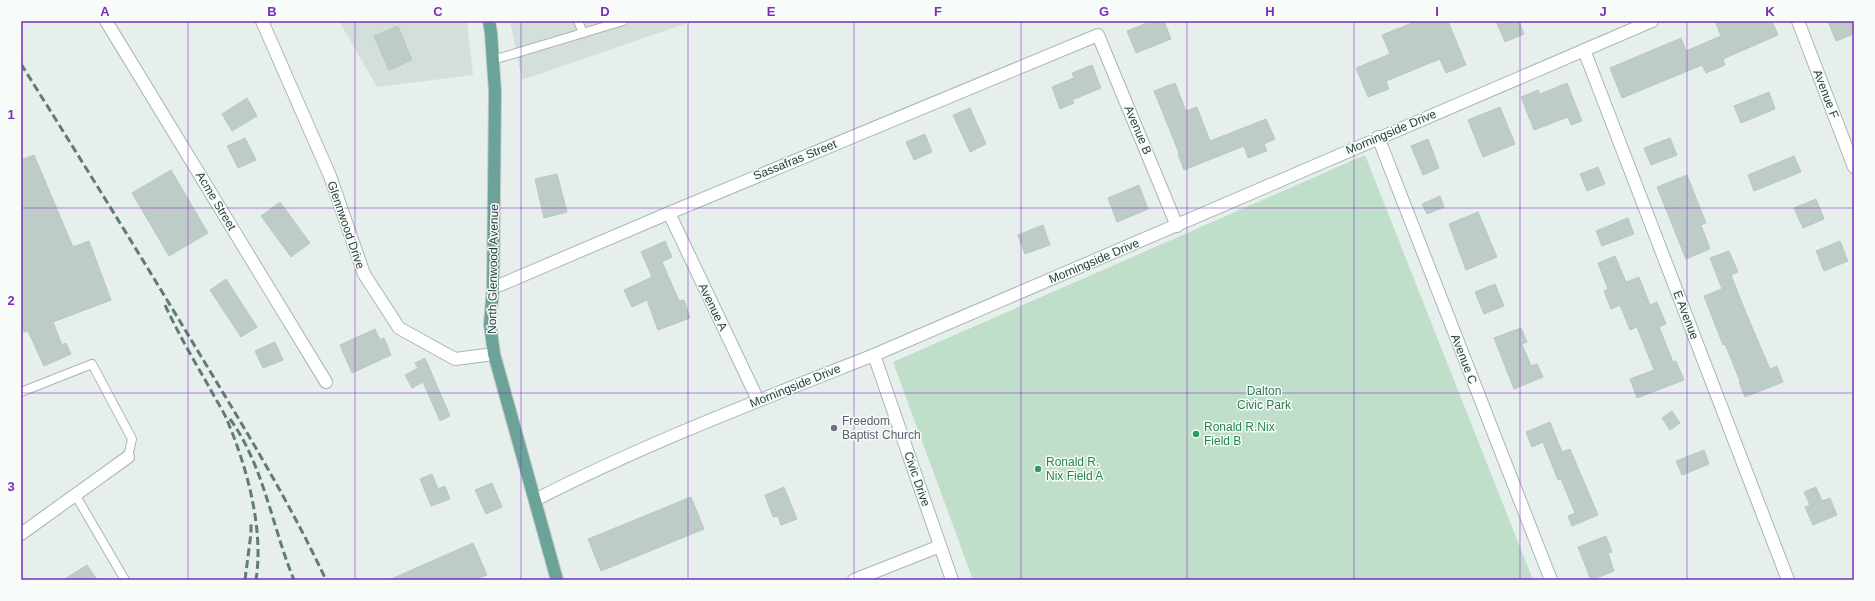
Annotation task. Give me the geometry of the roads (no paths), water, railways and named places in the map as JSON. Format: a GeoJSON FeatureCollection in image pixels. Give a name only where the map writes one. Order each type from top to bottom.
{"type":"FeatureCollection","features":[{"type":"Feature","properties":{"kind":"main road","name":"North Glenwood Avenue"},"geometry":{"type":"LineString","coordinates":[[489,21],[496,92],[493,288],[490,324],[494,354],[557,580]]}},
{"type":"Feature","properties":{"kind":"street","name":"Acme Street"},"geometry":{"type":"LineString","coordinates":[[106,21],[326,382]]}},
{"type":"Feature","properties":{"kind":"street","name":"Glennwood Drive"},"geometry":{"type":"LineString","coordinates":[[262,21],[330,176],[364,274],[399,328],[455,359],[494,354]]}},
{"type":"Feature","properties":{"kind":"street","name":"Morningside Drive"},"geometry":{"type":"LineString","coordinates":[[535,500],[593,470],[758,400],[874,355],[1177,226],[1378,137],[1652,21]]}},
{"type":"Feature","properties":{"kind":"street","name":"Avenue F"},"geometry":{"type":"LineString","coordinates":[[1798,21],[1854,168]]}},
{"type":"Feature","properties":{"kind":"street","name":"Sassafras Street"},"geometry":{"type":"LineString","coordinates":[[493,288],[668,213],[1098,35]]}},
{"type":"Feature","properties":{"kind":"street","name":"Avenue B"},"geometry":{"type":"LineString","coordinates":[[1098,35],[1177,226]]}},
{"type":"Feature","properties":{"kind":"street","name":"E Avenue"},"geometry":{"type":"LineString","coordinates":[[1584,50],[1788,580]]}},
{"type":"Feature","properties":{"kind":"street","name":"Avenue C"},"geometry":{"type":"LineString","coordinates":[[1378,137],[1551,580]]}},
{"type":"Feature","properties":{"kind":"street","name":"Avenue A"},"geometry":{"type":"LineString","coordinates":[[668,213],[758,400]]}},
{"type":"Feature","properties":{"kind":"street","name":"Civic Drive"},"geometry":{"type":"LineString","coordinates":[[874,355],[952,580]]}},
{"type":"Feature","properties":{"kind":"street"},"geometry":{"type":"LineString","coordinates":[[21,534],[76,496],[128,457]]}},
{"type":"Feature","properties":{"kind":"street"},"geometry":{"type":"LineString","coordinates":[[854,580],[940,546]]}},
{"type":"Feature","properties":{"kind":"lane"},"geometry":{"type":"LineString","coordinates":[[578,21],[583,33]]}},
{"type":"Feature","properties":{"kind":"lane"},"geometry":{"type":"LineString","coordinates":[[493,60],[624,21]]}},
{"type":"Feature","properties":{"kind":"lane"},"geometry":{"type":"LineString","coordinates":[[21,392],[92,364],[132,439],[128,457]]}},
{"type":"Feature","properties":{"kind":"lane"},"geometry":{"type":"LineString","coordinates":[[76,496],[125,580]]}},
{"type":"Feature","properties":{"kind":"railway"},"geometry":{"type":"LineString","coordinates":[[21,64],[175,312],[247,433],[296,520],[326,580]]}},
{"type":"Feature","properties":{"kind":"railway"},"geometry":{"type":"LineString","coordinates":[[165,305],[225,416],[241,458],[256,519],[258,540],[256,580]]}},
{"type":"Feature","properties":{"kind":"railway"},"geometry":{"type":"LineString","coordinates":[[230,419],[242,437],[259,477],[294,580]]}},
{"type":"Feature","properties":{"kind":"railway"},"geometry":{"type":"LineString","coordinates":[[245,580],[251,523]]}},
{"type":"Feature","properties":{"kind":"place","name":"Freedom Baptist Church"},"geometry":{"type":"Point","coordinates":[834,428]}},
{"type":"Feature","properties":{"kind":"place","name":"Ronald R.Nix Field B"},"geometry":{"type":"Point","coordinates":[1196,434]}},
{"type":"Feature","properties":{"kind":"place","name":"Ronald R. Nix Field A"},"geometry":{"type":"Point","coordinates":[1038,469]}},
{"type":"Feature","properties":{"kind":"park label","name":"Dalton Civic Park"},"geometry":{"type":"Point","coordinates":[1264,398]}}]}
